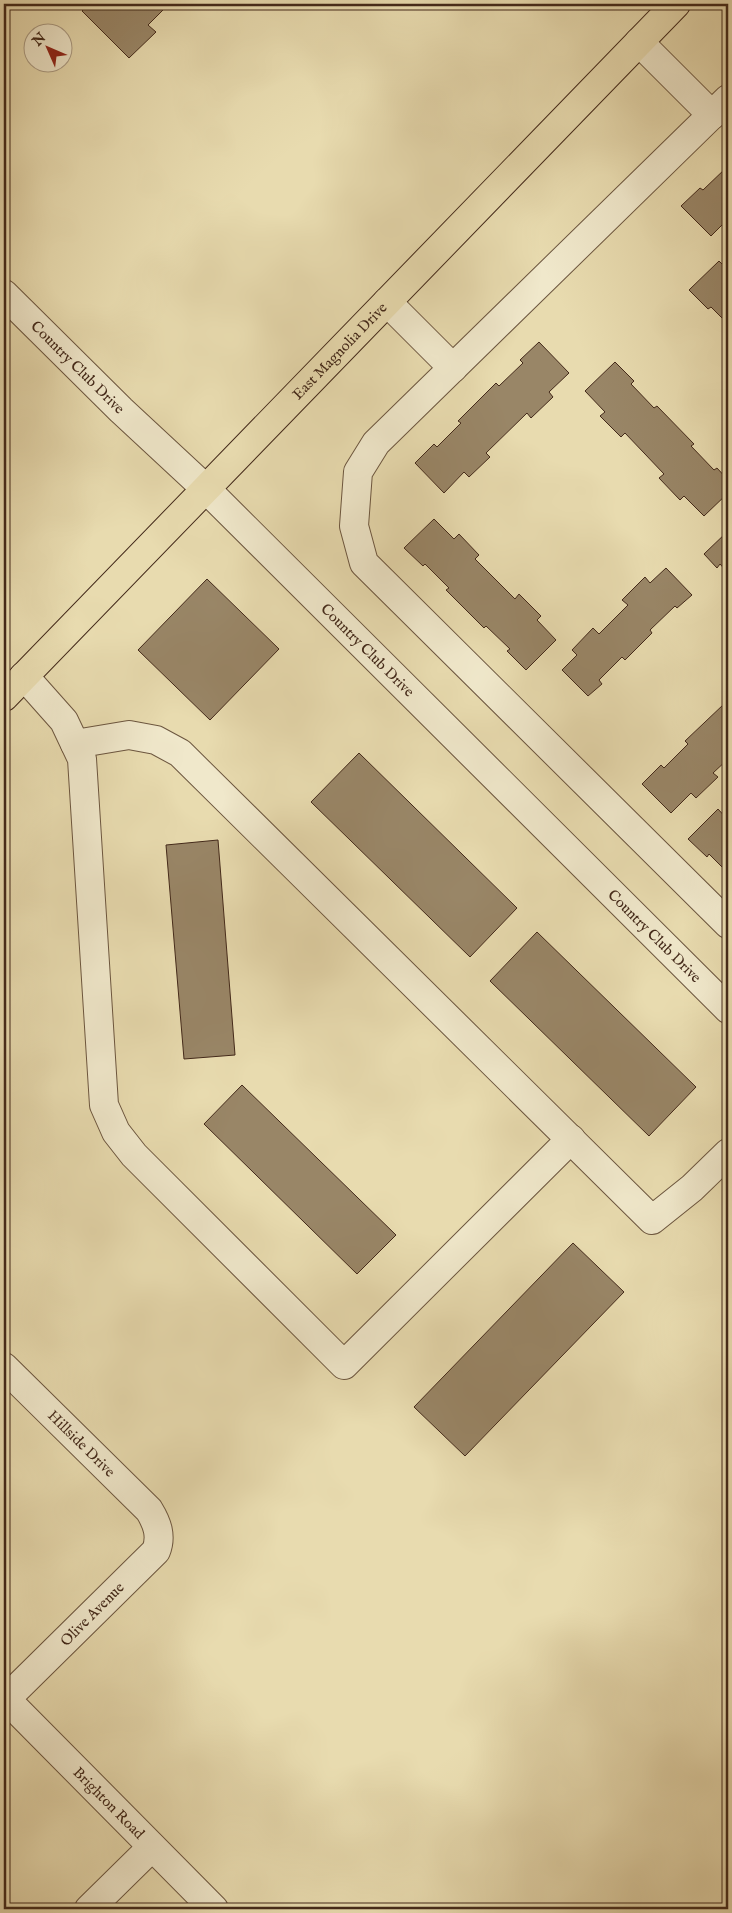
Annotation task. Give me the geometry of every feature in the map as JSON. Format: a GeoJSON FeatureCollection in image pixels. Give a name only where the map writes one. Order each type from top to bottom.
{"type":"FeatureCollection","features":[{"type":"Feature","properties":{"kind":"main road","name":"East Magnolia Drive"},"geometry":{"type":"LineString","coordinates":[[4,697],[676,4]]}},
{"type":"Feature","properties":{"kind":"street"},"geometry":{"type":"LineString","coordinates":[[639,42],[720,107],[376,443],[358,472],[354,526],[364,563],[728,924]]}},
{"type":"Feature","properties":{"kind":"street","name":"Country Club Drive"},"geometry":{"type":"LineString","coordinates":[[6,301],[206,489],[728,1009]]}},
{"type":"Feature","properties":{"kind":"street"},"geometry":{"type":"LineString","coordinates":[[387,302],[453,368]]}},
{"type":"Feature","properties":{"kind":"street"},"geometry":{"type":"LineString","coordinates":[[24,676],[64,721],[82,758],[104,1105],[116,1132],[134,1155],[344,1365],[571,1139]]}},
{"type":"Feature","properties":{"kind":"street"},"geometry":{"type":"LineString","coordinates":[[75,744],[128,735],[156,740],[180,753],[652,1220],[692,1188],[728,1153]]}},
{"type":"Feature","properties":{"kind":"street","name":"Hillside Drive"},"geometry":{"type":"LineString","coordinates":[[4,1367],[149,1510],[156,1522]]}},
{"type":"Feature","properties":{"kind":"street","name":"Olive Avenue"},"geometry":{"type":"LineString","coordinates":[[5,1698],[156,1551],[159,1543],[156,1522]]}},
{"type":"Feature","properties":{"kind":"street","name":"Brighton Road"},"geometry":{"type":"LineString","coordinates":[[5,1698],[214,1909]]}},
{"type":"Feature","properties":{"kind":"street"},"geometry":{"type":"LineString","coordinates":[[89,1909],[152,1847]]}},
{"type":"Feature","properties":{"kind":"building"},"geometry":{"type":"Polygon","coordinates":[[[83,4],[169,4],[148,25],[156,32],[129,58],[82,11],[85,8],[83,4]]]}},
{"type":"Feature","properties":{"kind":"building"},"geometry":{"type":"Polygon","coordinates":[[[728,161],[728,219],[711,236],[681,206],[700,188],[703,190],[727,167],[725,164],[728,161]]]}},
{"type":"Feature","properties":{"kind":"building"},"geometry":{"type":"Polygon","coordinates":[[[719,261],[728,270],[728,324],[711,307],[708,309],[689,290],[719,261]]]}},
{"type":"Feature","properties":{"kind":"building"},"geometry":{"type":"Polygon","coordinates":[[[539,342],[569,373],[549,392],[553,397],[531,418],[527,413],[486,453],[490,457],[469,477],[464,472],[444,493],[415,463],[434,444],[437,447],[461,423],[458,421],[496,383],[499,386],[523,363],[520,360],[539,342]]]}},
{"type":"Feature","properties":{"kind":"building"},"geometry":{"type":"Polygon","coordinates":[[[615,362],[634,381],[631,384],[654,408],[657,406],[694,444],[691,446],[714,470],[717,468],[728,480],[728,493],[704,516],[684,496],[680,500],[659,478],[664,474],[625,433],[621,437],[600,416],[605,412],[585,391],[615,362]]]}},
{"type":"Feature","properties":{"kind":"building"},"geometry":{"type":"Polygon","coordinates":[[[434,519],[454,539],[459,534],[479,555],[475,559],[515,599],[519,594],[541,616],[537,620],[556,640],[526,670],[507,651],[510,649],[486,626],[484,628],[446,590],[449,588],[425,564],[423,566],[404,548],[434,519]]]}},
{"type":"Feature","properties":{"kind":"building"},"geometry":{"type":"Polygon","coordinates":[[[728,531],[728,573],[720,564],[717,568],[704,554],[728,531]]]}},
{"type":"Feature","properties":{"kind":"building"},"geometry":{"type":"Polygon","coordinates":[[[666,568],[692,595],[677,608],[675,606],[650,630],[652,633],[625,660],[622,657],[599,680],[602,684],[588,696],[562,670],[577,655],[572,650],[593,628],[599,634],[628,605],[622,600],[645,577],[650,583],[666,568]]]}},
{"type":"Feature","properties":{"kind":"building"},"geometry":{"type":"Polygon","coordinates":[[[207,579],[279,649],[210,720],[138,650],[207,579]]]}},
{"type":"Feature","properties":{"kind":"building"},"geometry":{"type":"Polygon","coordinates":[[[724,704],[726,707],[728,704],[728,759],[713,773],[718,777],[696,798],[691,793],[671,813],[642,784],[661,765],[664,768],[688,744],[685,741],[724,704]]]}},
{"type":"Feature","properties":{"kind":"building"},"geometry":{"type":"Polygon","coordinates":[[[359,753],[517,908],[470,957],[311,802],[359,753]]]}},
{"type":"Feature","properties":{"kind":"building"},"geometry":{"type":"Polygon","coordinates":[[[718,809],[728,820],[728,873],[709,854],[707,857],[688,839],[718,809]]]}},
{"type":"Feature","properties":{"kind":"building"},"geometry":{"type":"Polygon","coordinates":[[[218,840],[235,1055],[184,1059],[166,845],[218,840]]]}},
{"type":"Feature","properties":{"kind":"building"},"geometry":{"type":"Polygon","coordinates":[[[537,932],[696,1087],[649,1136],[490,981],[537,932]]]}},
{"type":"Feature","properties":{"kind":"building"},"geometry":{"type":"Polygon","coordinates":[[[242,1085],[396,1235],[357,1274],[204,1124],[242,1085]]]}},
{"type":"Feature","properties":{"kind":"building"},"geometry":{"type":"Polygon","coordinates":[[[573,1243],[624,1292],[465,1456],[414,1407],[573,1243]]]}}]}
